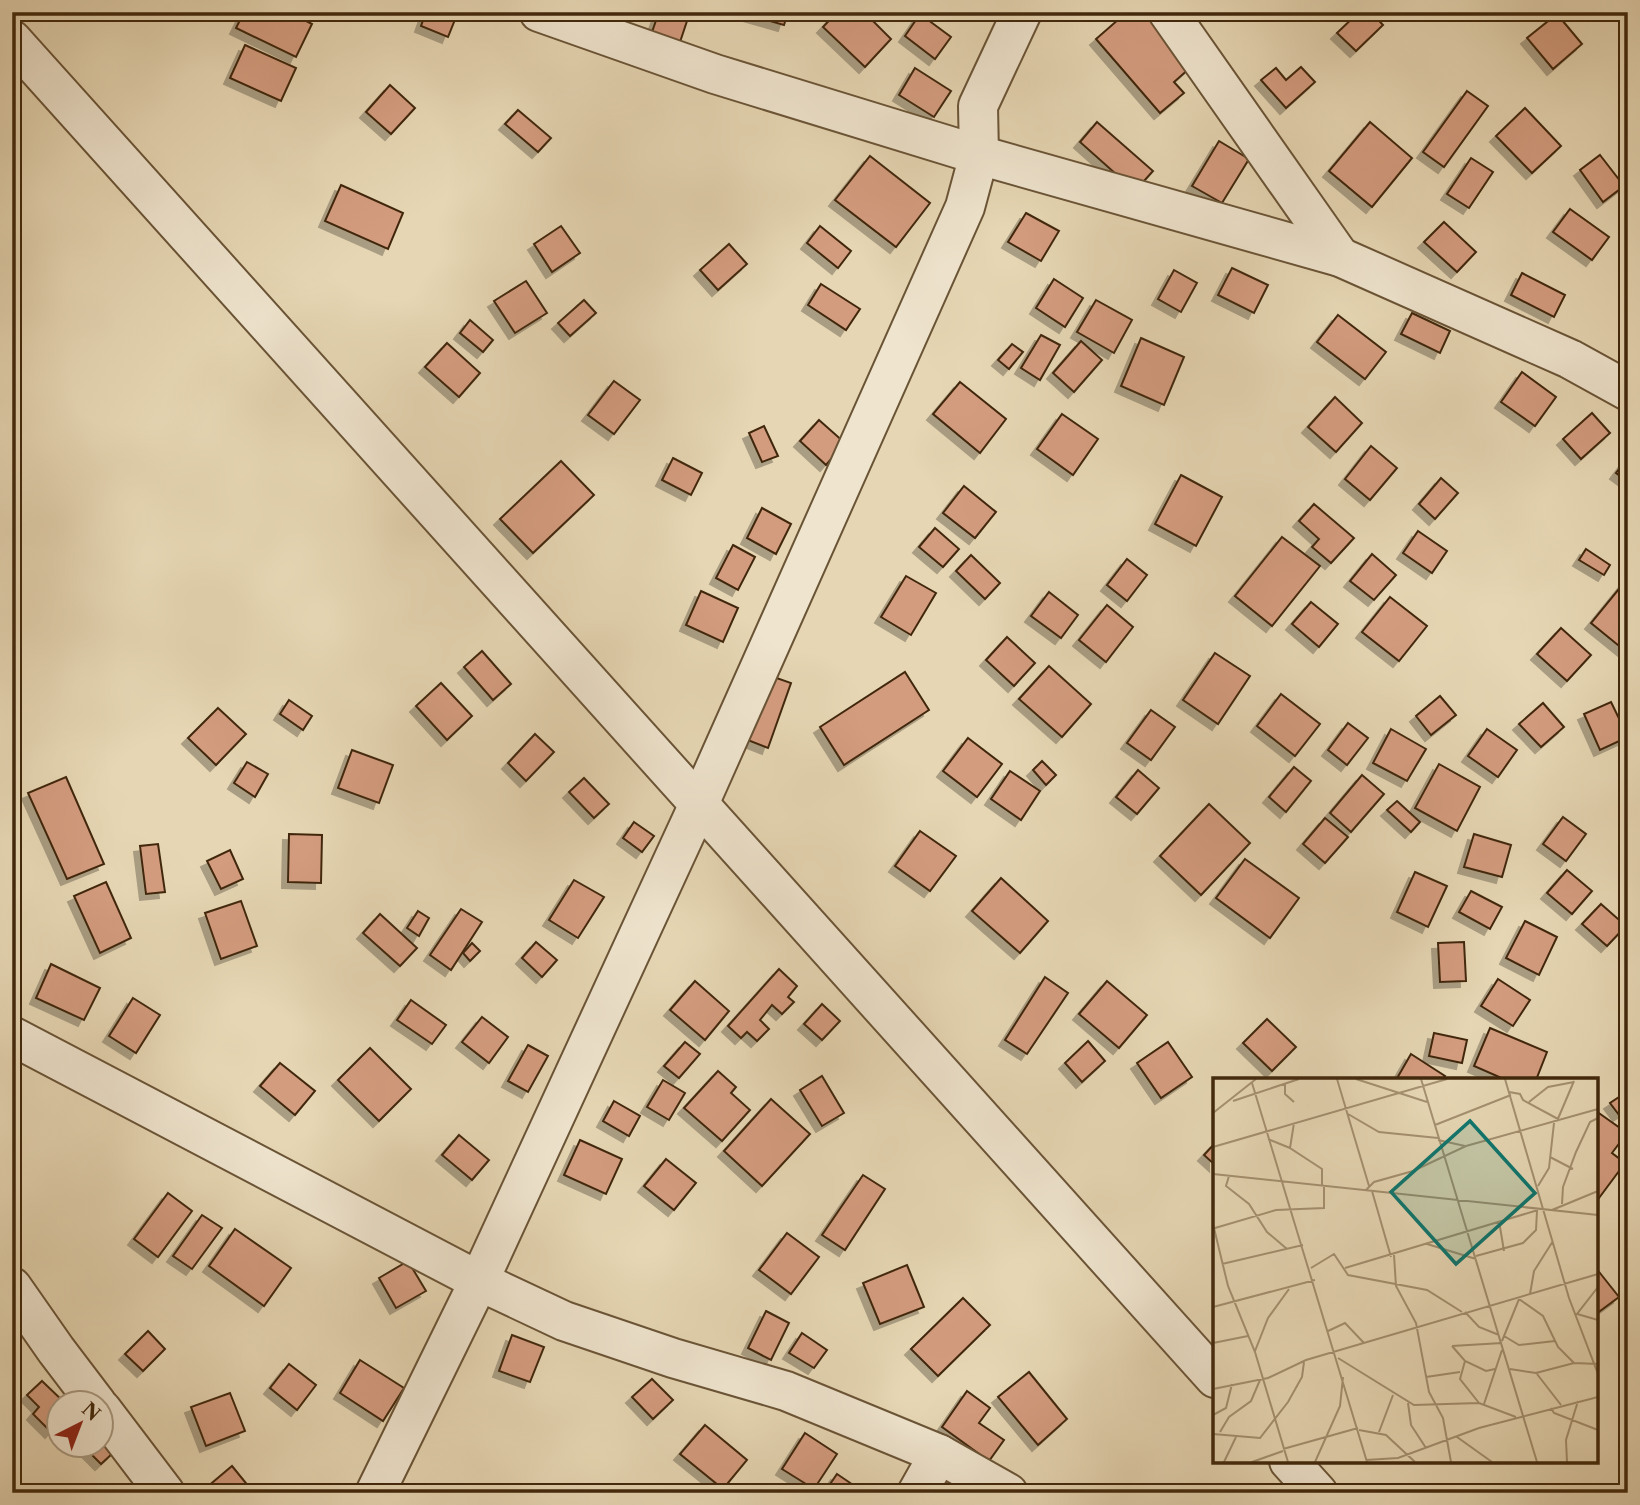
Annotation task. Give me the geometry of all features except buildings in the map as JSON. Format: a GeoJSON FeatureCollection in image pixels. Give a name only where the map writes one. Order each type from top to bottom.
{"type":"FeatureCollection","features":[{"type":"Feature","properties":{"kind":"street"},"geometry":{"type":"LineString","coordinates":[[539,12],[715,74],[979,155],[1340,257],[1570,359],[1628,391]]}},
{"type":"Feature","properties":{"kind":"street"},"geometry":{"type":"LineString","coordinates":[[375,1493],[479,1281],[699,804],[965,207],[979,155],[978,106],[1022,12]]}},
{"type":"Feature","properties":{"kind":"street"},"geometry":{"type":"LineString","coordinates":[[1168,12],[1340,257]]}},
{"type":"Feature","properties":{"kind":"street"},"geometry":{"type":"LineString","coordinates":[[12,40],[1213,1376]]}},
{"type":"Feature","properties":{"kind":"street"},"geometry":{"type":"LineString","coordinates":[[12,1037],[479,1281],[564,1321],[673,1358],[786,1391],[939,1454],[1008,1493]]}},
{"type":"Feature","properties":{"kind":"street"},"geometry":{"type":"LineString","coordinates":[[12,1287],[86,1390]]}},
{"type":"Feature","properties":{"kind":"street"},"geometry":{"type":"LineString","coordinates":[[116,1428],[165,1493]]}},
{"type":"Feature","properties":{"kind":"street"},"geometry":{"type":"LineString","coordinates":[[917,1493],[939,1454]]}},
{"type":"Feature","properties":{"kind":"street"},"geometry":{"type":"LineString","coordinates":[[1291,1463],[1318,1493]]}}]}
